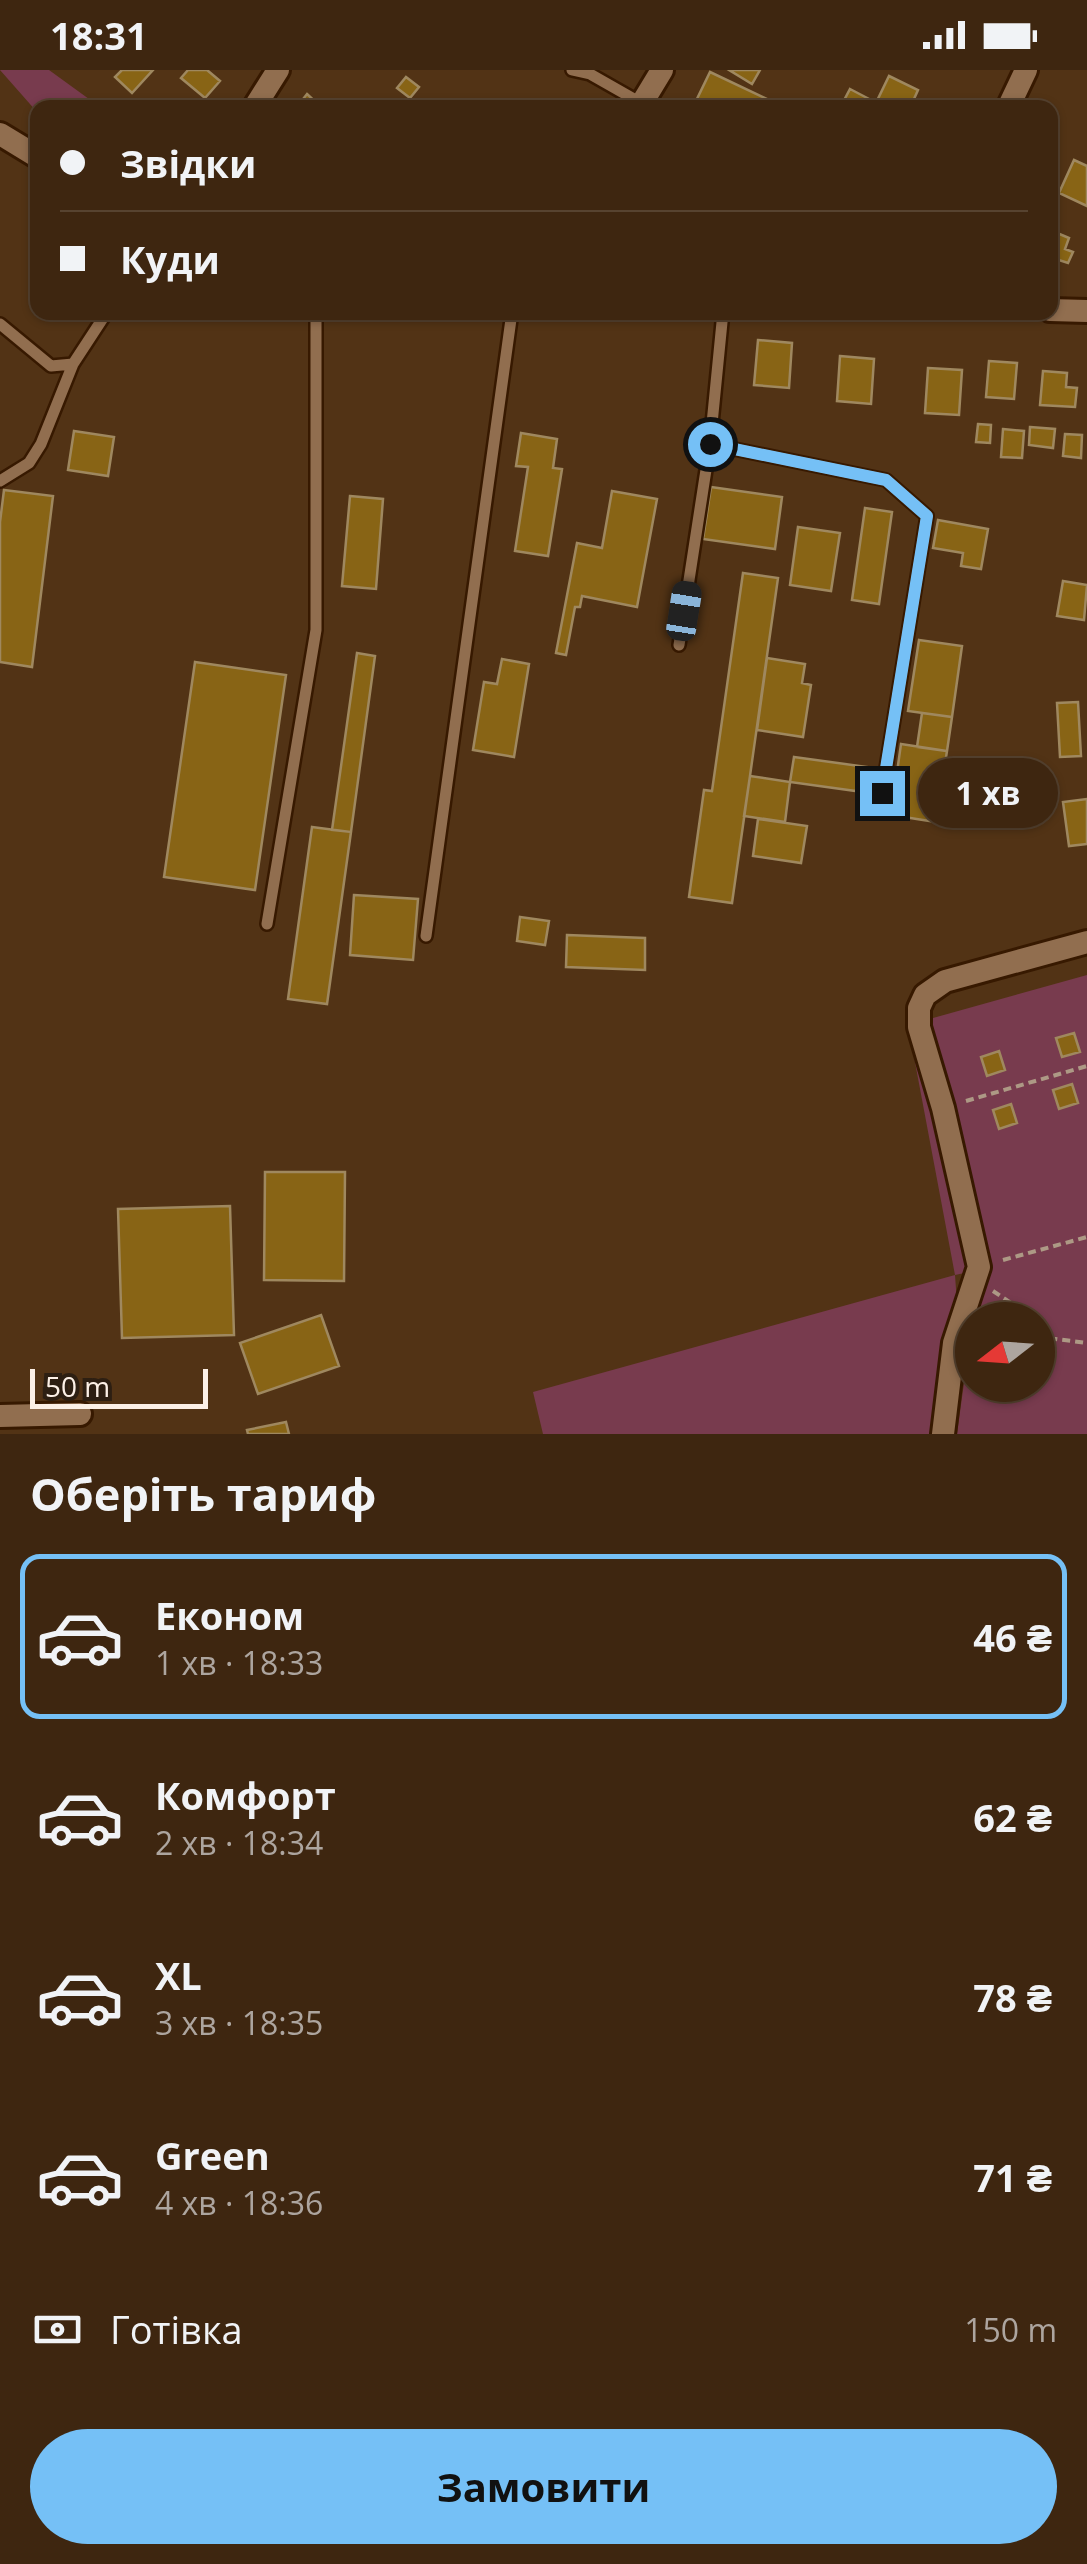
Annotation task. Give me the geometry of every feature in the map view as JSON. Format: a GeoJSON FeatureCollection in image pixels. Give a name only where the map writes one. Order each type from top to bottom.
{"type":"FeatureCollection","features":[{"type":"Feature","properties":{"kind":"street"},"geometry":{"type":"LineString","coordinates":[[259,100],[278,70]]}},
{"type":"Feature","properties":{"kind":"street"},"geometry":{"type":"LineString","coordinates":[[644,100],[662,70]]}},
{"type":"Feature","properties":{"kind":"street"},"geometry":{"type":"LineString","coordinates":[[1012,100],[1026,70]]}},
{"type":"Feature","properties":{"kind":"street"},"geometry":{"type":"LineString","coordinates":[[0,134],[30,151]]}},
{"type":"Feature","properties":{"kind":"street"},"geometry":{"type":"LineString","coordinates":[[1058,310],[1087,311]]}},
{"type":"Feature","properties":{"kind":"street"},"geometry":{"type":"LineString","coordinates":[[943,1434],[954,1344],[976,1277],[943,1108],[919,1026],[920,1008],[925,994],[945,982],[1087,942]]}},
{"type":"Feature","properties":{"kind":"street"},"geometry":{"type":"LineString","coordinates":[[0,1416],[80,1414]]}},
{"type":"Feature","properties":{"kind":"lane"},"geometry":{"type":"LineString","coordinates":[[572,70],[590,74],[631,100]]}},
{"type":"Feature","properties":{"kind":"lane"},"geometry":{"type":"LineString","coordinates":[[0,482],[28,463],[41,444],[74,364],[102,320]]}},
{"type":"Feature","properties":{"kind":"lane"},"geometry":{"type":"LineString","coordinates":[[267,924],[316,630],[316,320]]}},
{"type":"Feature","properties":{"kind":"lane"},"geometry":{"type":"LineString","coordinates":[[426,936],[511,320]]}},
{"type":"Feature","properties":{"kind":"lane"},"geometry":{"type":"LineString","coordinates":[[679,645],[710,444],[722,320]]}},
{"type":"Feature","properties":{"kind":"lane"},"geometry":{"type":"LineString","coordinates":[[0,324],[51,366],[74,364]]}},
{"type":"Feature","properties":{"kind":"lane"},"geometry":{"type":"LineString","coordinates":[[710,444],[886,480],[927,516],[882,793]]}},
{"type":"Feature","properties":{"kind":"path"},"geometry":{"type":"LineString","coordinates":[[943,1108],[1087,1066]]}},
{"type":"Feature","properties":{"kind":"path"},"geometry":{"type":"LineString","coordinates":[[976,1277],[1087,1236]]}},
{"type":"Feature","properties":{"kind":"path"},"geometry":{"type":"LineString","coordinates":[[976,1277],[1011,1302]]}},
{"type":"Feature","properties":{"kind":"path"},"geometry":{"type":"LineString","coordinates":[[1055,1339],[1087,1343]]}},
{"type":"Feature","properties":{"kind":"shaded area"},"geometry":{"type":"Polygon","coordinates":[[[0,70],[49,70],[90,100],[30,100],[30,104],[0,70]]]}},
{"type":"Feature","properties":{"kind":"shaded area"},"geometry":{"type":"Polygon","coordinates":[[[1087,975],[1087,1434],[957,1434],[961,1402],[1055,1402],[1055,1302],[979,1302],[988,1268],[955,1275],[908,1025],[1087,975]]]}},
{"type":"Feature","properties":{"kind":"shaded area"},"geometry":{"type":"Polygon","coordinates":[[[955,1275],[957,1302],[933,1434],[543,1434],[533,1392],[955,1275]]]}},
{"type":"Feature","properties":{"kind":"building"},"geometry":{"type":"Polygon","coordinates":[[[122,70],[153,70],[132,93],[115,77],[122,70]]]}},
{"type":"Feature","properties":{"kind":"building"},"geometry":{"type":"Polygon","coordinates":[[[188,70],[207,70],[220,81],[205,98],[181,78],[188,70]]]}},
{"type":"Feature","properties":{"kind":"building"},"geometry":{"type":"Polygon","coordinates":[[[729,70],[760,70],[752,84],[729,70]]]}},
{"type":"Feature","properties":{"kind":"building"},"geometry":{"type":"Polygon","coordinates":[[[710,72],[767,99],[766,100],[696,100],[710,72]]]}},
{"type":"Feature","properties":{"kind":"building"},"geometry":{"type":"Polygon","coordinates":[[[889,76],[918,90],[914,100],[877,100],[889,76]]]}},
{"type":"Feature","properties":{"kind":"building"},"geometry":{"type":"Polygon","coordinates":[[[406,77],[419,87],[410,98],[397,88],[406,77]]]}},
{"type":"Feature","properties":{"kind":"building"},"geometry":{"type":"Polygon","coordinates":[[[850,89],[871,100],[844,100],[850,89]]]}},
{"type":"Feature","properties":{"kind":"building"},"geometry":{"type":"Polygon","coordinates":[[[1074,160],[1087,166],[1087,206],[1059,193],[1074,160]]]}},
{"type":"Feature","properties":{"kind":"building"},"geometry":{"type":"Polygon","coordinates":[[[1058,233],[1069,238],[1065,249],[1073,252],[1068,263],[1059,260],[1058,233]]]}},
{"type":"Feature","properties":{"kind":"building"},"geometry":{"type":"Polygon","coordinates":[[[758,340],[792,343],[789,388],[754,385],[758,340]]]}},
{"type":"Feature","properties":{"kind":"building"},"geometry":{"type":"Polygon","coordinates":[[[840,356],[874,359],[871,404],[837,401],[840,356]]]}},
{"type":"Feature","properties":{"kind":"building"},"geometry":{"type":"Polygon","coordinates":[[[989,361],[1017,363],[1014,399],[986,397],[989,361]]]}},
{"type":"Feature","properties":{"kind":"building"},"geometry":{"type":"Polygon","coordinates":[[[928,368],[962,370],[959,415],[925,413],[928,368]]]}},
{"type":"Feature","properties":{"kind":"building"},"geometry":{"type":"Polygon","coordinates":[[[1043,371],[1067,373],[1066,387],[1077,388],[1075,407],[1040,405],[1043,371]]]}},
{"type":"Feature","properties":{"kind":"building"},"geometry":{"type":"Polygon","coordinates":[[[978,424],[991,425],[990,443],[976,442],[978,424]]]}},
{"type":"Feature","properties":{"kind":"building"},"geometry":{"type":"Polygon","coordinates":[[[1030,427],[1055,429],[1053,448],[1029,445],[1030,427]]]}},
{"type":"Feature","properties":{"kind":"building"},"geometry":{"type":"Polygon","coordinates":[[[1003,429],[1024,431],[1022,458],[1001,457],[1003,429]]]}},
{"type":"Feature","properties":{"kind":"building"},"geometry":{"type":"Polygon","coordinates":[[[74,431],[114,437],[108,476],[68,470],[74,431]]]}},
{"type":"Feature","properties":{"kind":"building"},"geometry":{"type":"Polygon","coordinates":[[[521,433],[557,439],[553,468],[562,469],[548,556],[515,551],[528,467],[516,466],[521,433]]]}},
{"type":"Feature","properties":{"kind":"building"},"geometry":{"type":"Polygon","coordinates":[[[1065,434],[1082,435],[1081,458],[1063,456],[1065,434]]]}},
{"type":"Feature","properties":{"kind":"building"},"geometry":{"type":"Polygon","coordinates":[[[711,487],[782,497],[775,549],[703,539],[711,487]]]}},
{"type":"Feature","properties":{"kind":"building"},"geometry":{"type":"Polygon","coordinates":[[[4,490],[53,496],[32,667],[0,662],[0,522],[4,490]]]}},
{"type":"Feature","properties":{"kind":"building"},"geometry":{"type":"Polygon","coordinates":[[[612,491],[657,499],[637,607],[582,596],[580,607],[575,607],[566,655],[556,653],[577,543],[602,548],[612,491]]]}},
{"type":"Feature","properties":{"kind":"building"},"geometry":{"type":"Polygon","coordinates":[[[350,496],[383,499],[376,589],[342,586],[350,496]]]}},
{"type":"Feature","properties":{"kind":"building"},"geometry":{"type":"Polygon","coordinates":[[[865,508],[892,512],[879,604],[852,600],[865,508]]]}},
{"type":"Feature","properties":{"kind":"building"},"geometry":{"type":"Polygon","coordinates":[[[938,520],[988,529],[981,569],[961,566],[963,553],[933,548],[938,520]]]}},
{"type":"Feature","properties":{"kind":"building"},"geometry":{"type":"Polygon","coordinates":[[[798,527],[840,533],[831,591],[790,585],[798,527]]]}},
{"type":"Feature","properties":{"kind":"building"},"geometry":{"type":"Polygon","coordinates":[[[743,573],[778,578],[732,903],[689,897],[704,790],[712,791],[743,573]]]}},
{"type":"Feature","properties":{"kind":"building"},"geometry":{"type":"Polygon","coordinates":[[[1063,581],[1087,585],[1084,620],[1057,616],[1063,581]]]}},
{"type":"Feature","properties":{"kind":"building"},"geometry":{"type":"Polygon","coordinates":[[[919,640],[962,646],[952,717],[908,711],[919,640]]]}},
{"type":"Feature","properties":{"kind":"building"},"geometry":{"type":"Polygon","coordinates":[[[357,653],[375,656],[351,832],[332,830],[357,653]]]}},
{"type":"Feature","properties":{"kind":"building"},"geometry":{"type":"Polygon","coordinates":[[[767,658],[805,664],[802,683],[811,685],[803,737],[757,730],[767,658]]]}},
{"type":"Feature","properties":{"kind":"building"},"geometry":{"type":"Polygon","coordinates":[[[502,659],[529,664],[514,757],[473,750],[484,682],[497,684],[502,659]]]}},
{"type":"Feature","properties":{"kind":"building"},"geometry":{"type":"Polygon","coordinates":[[[195,662],[286,675],[255,890],[164,877],[195,662]]]}},
{"type":"Feature","properties":{"kind":"building"},"geometry":{"type":"Polygon","coordinates":[[[1078,702],[1081,756],[1060,757],[1057,703],[1078,702]]]}},
{"type":"Feature","properties":{"kind":"building"},"geometry":{"type":"Polygon","coordinates":[[[922,713],[952,717],[947,751],[917,747],[922,713]]]}},
{"type":"Feature","properties":{"kind":"building"},"geometry":{"type":"Polygon","coordinates":[[[901,744],[947,751],[936,822],[891,815],[901,744]]]}},
{"type":"Feature","properties":{"kind":"building"},"geometry":{"type":"Polygon","coordinates":[[[794,757],[867,767],[863,792],[790,782],[794,757]]]}},
{"type":"Feature","properties":{"kind":"building"},"geometry":{"type":"Polygon","coordinates":[[[750,776],[790,782],[785,822],[744,816],[750,776]]]}},
{"type":"Feature","properties":{"kind":"building"},"geometry":{"type":"Polygon","coordinates":[[[1087,799],[1087,844],[1069,846],[1063,802],[1087,799]]]}},
{"type":"Feature","properties":{"kind":"building"},"geometry":{"type":"Polygon","coordinates":[[[758,819],[807,826],[801,863],[753,856],[758,819]]]}},
{"type":"Feature","properties":{"kind":"building"},"geometry":{"type":"Polygon","coordinates":[[[312,827],[351,832],[327,1004],[288,999],[312,827]]]}},
{"type":"Feature","properties":{"kind":"building"},"geometry":{"type":"Polygon","coordinates":[[[354,895],[418,899],[413,960],[350,955],[354,895]]]}},
{"type":"Feature","properties":{"kind":"building"},"geometry":{"type":"Polygon","coordinates":[[[520,917],[549,921],[545,945],[517,941],[520,917]]]}},
{"type":"Feature","properties":{"kind":"building"},"geometry":{"type":"Polygon","coordinates":[[[567,935],[645,938],[645,970],[566,967],[567,935]]]}},
{"type":"Feature","properties":{"kind":"building"},"geometry":{"type":"Polygon","coordinates":[[[1074,1033],[1080,1052],[1062,1057],[1056,1038],[1074,1033]]]}},
{"type":"Feature","properties":{"kind":"building"},"geometry":{"type":"Polygon","coordinates":[[[999,1051],[1005,1070],[987,1076],[981,1057],[999,1051]]]}},
{"type":"Feature","properties":{"kind":"building"},"geometry":{"type":"Polygon","coordinates":[[[1072,1084],[1078,1103],[1059,1109],[1053,1090],[1072,1084]]]}},
{"type":"Feature","properties":{"kind":"building"},"geometry":{"type":"Polygon","coordinates":[[[1011,1104],[1017,1123],[999,1129],[993,1110],[1011,1104]]]}},
{"type":"Feature","properties":{"kind":"building"},"geometry":{"type":"Polygon","coordinates":[[[265,1172],[345,1172],[344,1281],[264,1280],[265,1172]]]}},
{"type":"Feature","properties":{"kind":"building"},"geometry":{"type":"Polygon","coordinates":[[[230,1206],[234,1335],[122,1338],[118,1209],[230,1206]]]}},
{"type":"Feature","properties":{"kind":"building"},"geometry":{"type":"Polygon","coordinates":[[[321,1315],[339,1366],[258,1394],[240,1343],[321,1315]]]}},
{"type":"Feature","properties":{"kind":"building"},"geometry":{"type":"Polygon","coordinates":[[[286,1422],[289,1434],[248,1434],[247,1430],[286,1422]]]}},
{"type":"Feature","properties":{"kind":"route"},"geometry":{"type":"LineString","coordinates":[[710,444],[886,480],[927,516],[882,793]]}}]}
